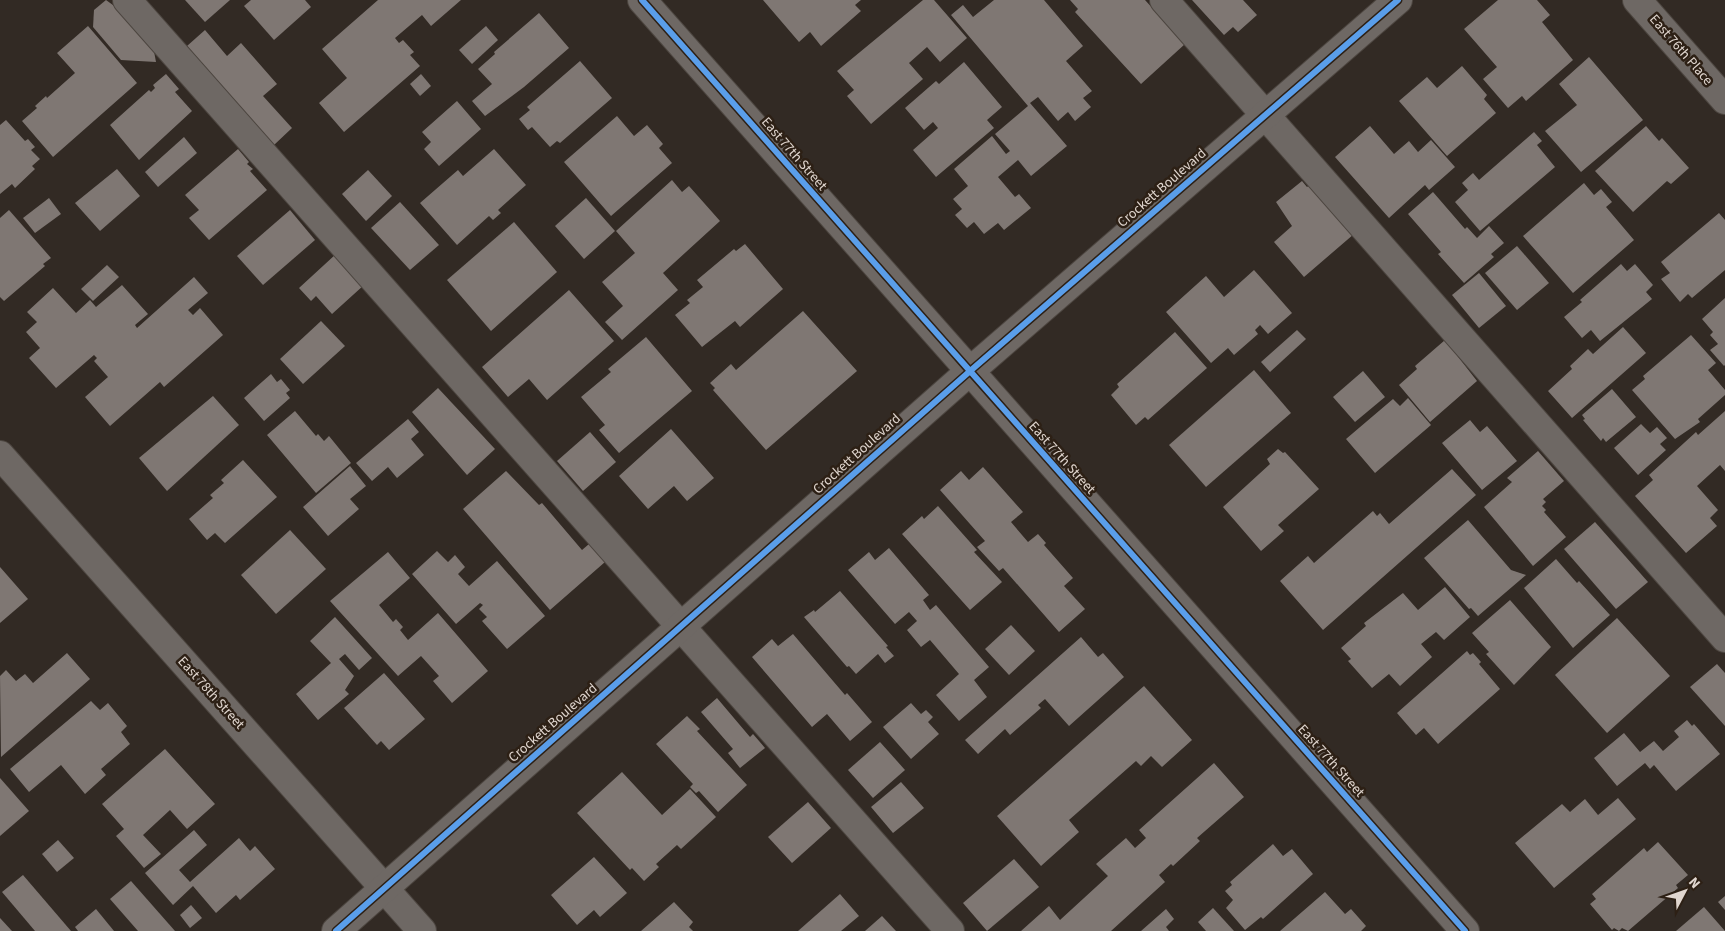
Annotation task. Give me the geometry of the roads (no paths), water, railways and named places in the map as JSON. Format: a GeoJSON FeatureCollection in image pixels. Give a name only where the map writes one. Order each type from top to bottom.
{"type":"FeatureCollection","features":[{"type":"Feature","properties":{"kind":"street"},"geometry":{"type":"LineString","coordinates":[[127,0],[950,931]]}},
{"type":"Feature","properties":{"kind":"street","name":"East 77th Street"},"geometry":{"type":"LineString","coordinates":[[642,0],[1465,931]]}},
{"type":"Feature","properties":{"kind":"street"},"geometry":{"type":"LineString","coordinates":[[1164,0],[1725,638]]}},
{"type":"Feature","properties":{"kind":"street","name":"Crockett Boulevard"},"geometry":{"type":"LineString","coordinates":[[336,931],[969,372],[1398,0]]}},
{"type":"Feature","properties":{"kind":"street","name":"East 76th Place"},"geometry":{"type":"LineString","coordinates":[[1637,0],[1725,100]]}},
{"type":"Feature","properties":{"kind":"street","name":"East 78th Street"},"geometry":{"type":"LineString","coordinates":[[0,454],[422,931]]}}]}
